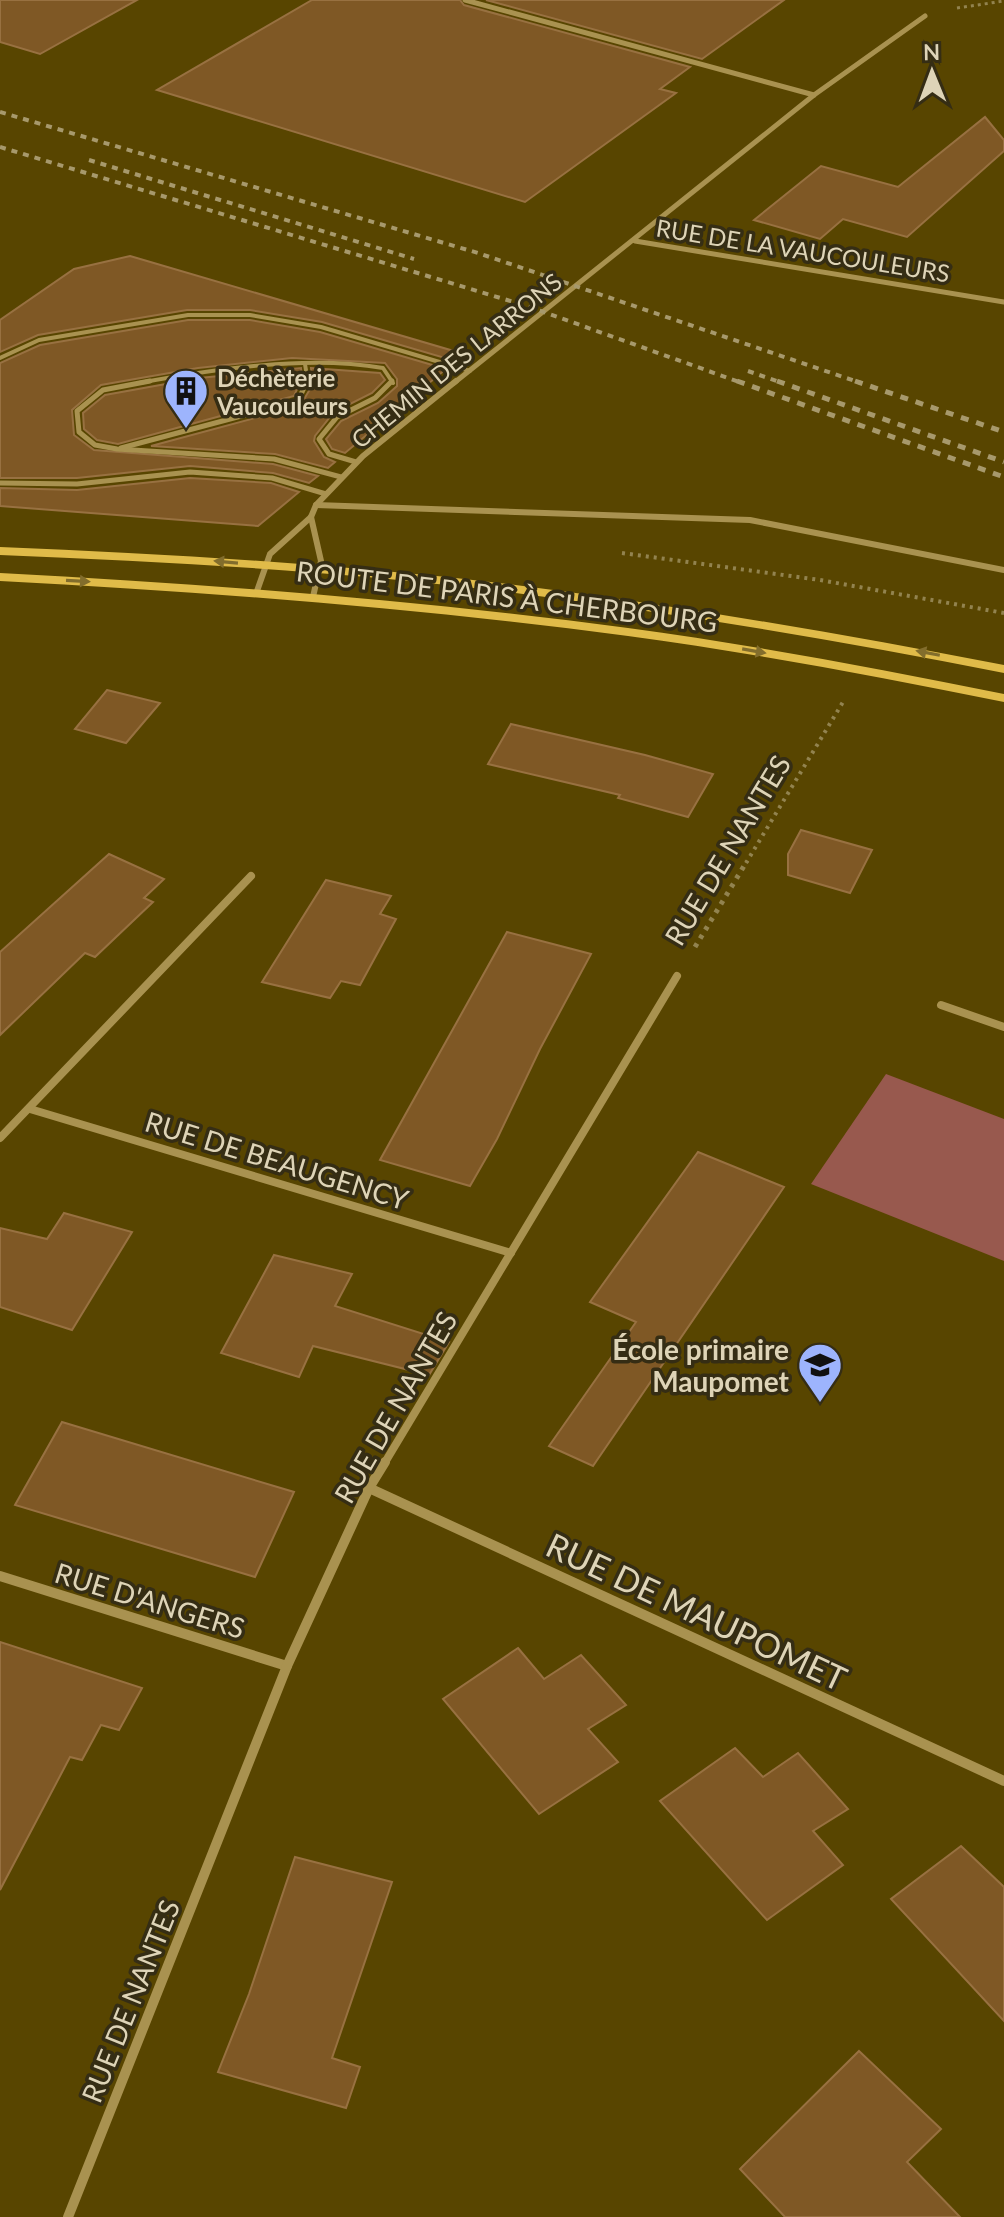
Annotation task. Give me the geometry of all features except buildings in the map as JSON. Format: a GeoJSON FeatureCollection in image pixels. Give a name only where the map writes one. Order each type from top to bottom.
{"type":"FeatureCollection","features":[{"type":"Feature","properties":{"kind":"main road"},"geometry":{"type":"LineString","coordinates":[[0,551],[265,565],[494,587],[756,622],[1004,669]]}},
{"type":"Feature","properties":{"kind":"main road","name":"ROUTE DE PARIS À CHERBOURG"},"geometry":{"type":"LineString","coordinates":[[0,577],[257,591],[660,637],[861,670],[1004,698]]}},
{"type":"Feature","properties":{"kind":"street"},"geometry":{"type":"LineString","coordinates":[[465,0],[814,95]]}},
{"type":"Feature","properties":{"kind":"street","name":"RUE DE LA VAUCOULEURS"},"geometry":{"type":"LineString","coordinates":[[635,241],[814,95],[925,16]]}},
{"type":"Feature","properties":{"kind":"street","name":"RUE DE LA VAUCOULEURS"},"geometry":{"type":"LineString","coordinates":[[635,241],[1004,302]]}},
{"type":"Feature","properties":{"kind":"street","name":"CHEMIN DES LARRONS"},"geometry":{"type":"LineString","coordinates":[[257,591],[265,565],[277,544],[311,517],[316,505],[356,462],[635,241]]}},
{"type":"Feature","properties":{"kind":"street"},"geometry":{"type":"LineString","coordinates":[[316,505],[750,520],[1004,570]]}},
{"type":"Feature","properties":{"kind":"street"},"geometry":{"type":"LineString","coordinates":[[311,517],[321,553],[321,570],[313,597]]}},
{"type":"Feature","properties":{"kind":"street"},"geometry":{"type":"LineString","coordinates":[[0,1138],[251,876]]}},
{"type":"Feature","properties":{"kind":"street","name":"RUE DE NANTES"},"geometry":{"type":"LineString","coordinates":[[68,2217],[287,1666],[369,1488],[677,976]]}},
{"type":"Feature","properties":{"kind":"street"},"geometry":{"type":"LineString","coordinates":[[941,1005],[1004,1027]]}},
{"type":"Feature","properties":{"kind":"street","name":"RUE DE BEAUGENCY"},"geometry":{"type":"LineString","coordinates":[[30,1109],[511,1253]]}},
{"type":"Feature","properties":{"kind":"street","name":"RUE DE MAUPOMET"},"geometry":{"type":"LineString","coordinates":[[369,1488],[1004,1781]]}},
{"type":"Feature","properties":{"kind":"street","name":"RUE D'ANGERS"},"geometry":{"type":"LineString","coordinates":[[0,1576],[287,1666]]}},
{"type":"Feature","properties":{"kind":"lane"},"geometry":{"type":"LineString","coordinates":[[0,358],[54,338],[188,315],[250,315],[321,327],[470,371]]}},
{"type":"Feature","properties":{"kind":"lane"},"geometry":{"type":"LineString","coordinates":[[341,477],[274,459],[95,445],[79,432],[77,411],[103,390],[209,370],[353,363],[383,368],[393,383],[382,397],[356,404],[329,420],[319,439],[329,454],[356,462]]}},
{"type":"Feature","properties":{"kind":"lane"},"geometry":{"type":"LineString","coordinates":[[117,449],[298,401],[308,386],[305,364]]}},
{"type":"Feature","properties":{"kind":"lane"},"geometry":{"type":"LineString","coordinates":[[0,483],[77,484],[190,472],[272,478],[326,494]]}},
{"type":"Feature","properties":{"kind":"path"},"geometry":{"type":"LineString","coordinates":[[925,16],[1004,1]]}},
{"type":"Feature","properties":{"kind":"path"},"geometry":{"type":"LineString","coordinates":[[618,553],[820,580],[1004,613]]}},
{"type":"Feature","properties":{"kind":"path","name":"RUE DE NANTES"},"geometry":{"type":"LineString","coordinates":[[677,976],[861,670]]}},
{"type":"Feature","properties":{"kind":"shaded area"},"geometry":{"type":"Polygon","coordinates":[[[886,1074],[1004,1119],[1004,1261],[811,1184],[886,1074]]]}},
{"type":"Feature","properties":{"kind":"railway"},"geometry":{"type":"LineString","coordinates":[[0,112],[478,253],[861,383]]}},
{"type":"Feature","properties":{"kind":"railway"},"geometry":{"type":"LineString","coordinates":[[0,147],[527,306],[742,383]]}},
{"type":"Feature","properties":{"kind":"railway"},"geometry":{"type":"LineString","coordinates":[[89,160],[414,259]]}},
{"type":"Feature","properties":{"kind":"railway"},"geometry":{"type":"LineString","coordinates":[[748,371],[782,383]]}},
{"type":"Feature","properties":{"kind":"railway"},"geometry":{"type":"LineString","coordinates":[[737,381],[1004,477]]}},
{"type":"Feature","properties":{"kind":"railway"},"geometry":{"type":"LineString","coordinates":[[777,381],[1004,462]]}},
{"type":"Feature","properties":{"kind":"railway"},"geometry":{"type":"LineString","coordinates":[[855,381],[1004,432]]}},
{"type":"Feature","properties":{"kind":"place","name":"Déchèterie Vaucouleurs"},"geometry":{"type":"Point","coordinates":[186,430]}},
{"type":"Feature","properties":{"kind":"place","name":"École primaire Maupomet"},"geometry":{"type":"Point","coordinates":[820,1404]}}]}
